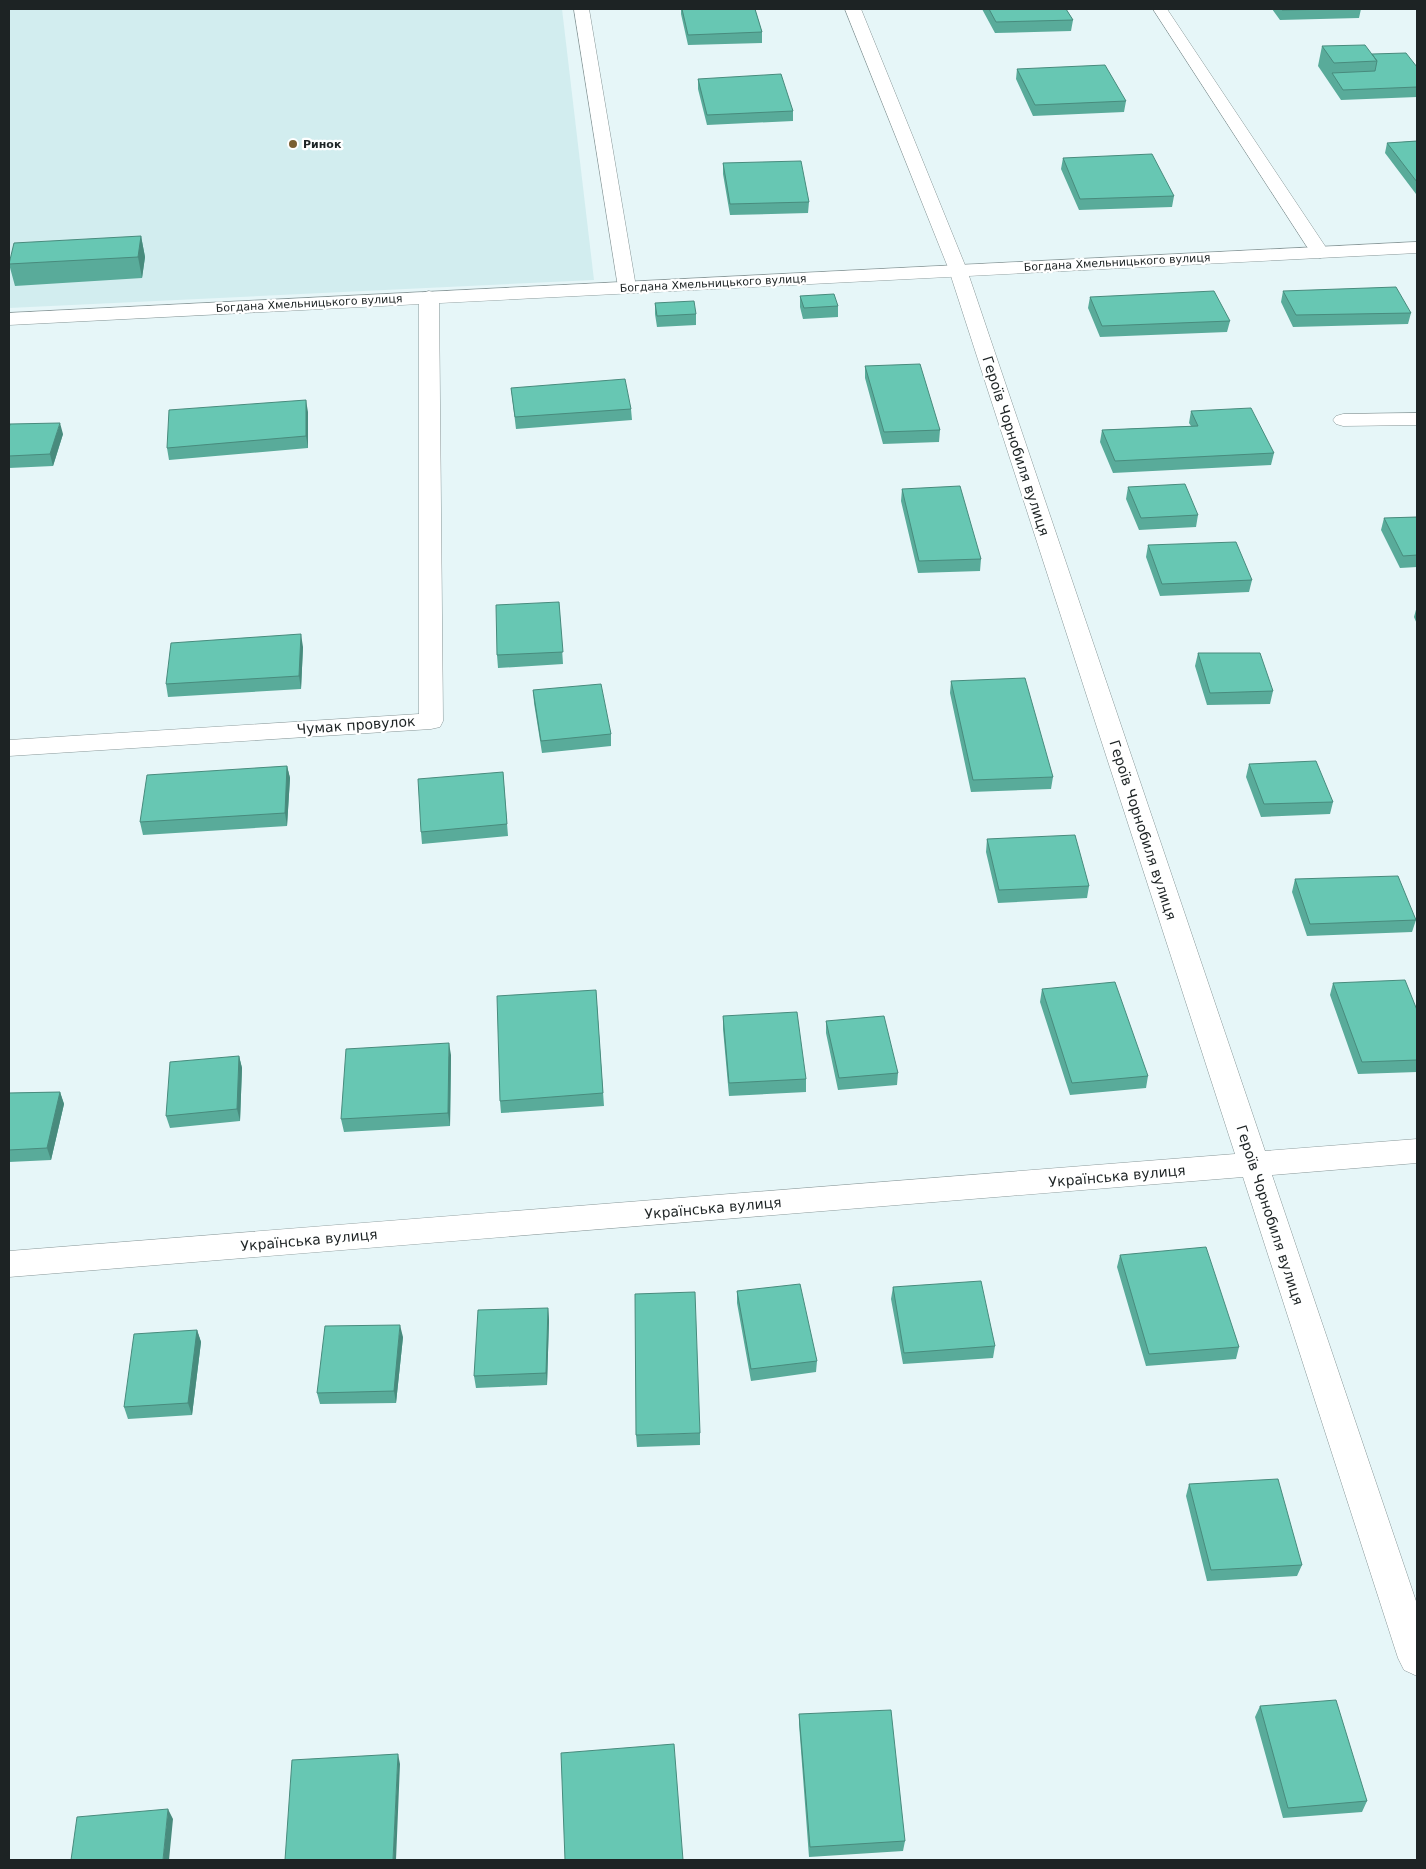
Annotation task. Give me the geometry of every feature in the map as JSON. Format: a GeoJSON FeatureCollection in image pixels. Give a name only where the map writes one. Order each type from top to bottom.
{"type":"FeatureCollection","features":[{"type":"Feature","properties":{"kind":"street"},"geometry":{"type":"LineString","coordinates":[[581,9],[627,287]]}},
{"type":"Feature","properties":{"kind":"street","name":"Героїв Чорнобиля вулиця"},"geometry":{"type":"LineString","coordinates":[[853,9],[958,270],[1417,1658]]}},
{"type":"Feature","properties":{"kind":"street"},"geometry":{"type":"LineString","coordinates":[[1160,9],[1320,252]]}},
{"type":"Feature","properties":{"kind":"street","name":"Богдана Хмельницького вулиця"},"geometry":{"type":"LineString","coordinates":[[9,319],[1417,247]]}},
{"type":"Feature","properties":{"kind":"street","name":"Чумак провулок"},"geometry":{"type":"LineString","coordinates":[[9,748],[430,721],[428,297]]}},
{"type":"Feature","properties":{"kind":"street"},"geometry":{"type":"LineString","coordinates":[[1343,420],[1417,419]]}},
{"type":"Feature","properties":{"kind":"street","name":"Українська вулиця"},"geometry":{"type":"LineString","coordinates":[[9,1264],[1417,1151]]}},
{"type":"Feature","properties":{"kind":"shaded area","name":"Ринок"},"geometry":{"type":"Polygon","coordinates":[[[9,9],[562,9],[594,280],[9,308],[9,9]]]}},
{"type":"Feature","properties":{"kind":"building"},"geometry":{"type":"Polygon","coordinates":[[[682,9],[755,9],[762,32],[688,35],[682,9]]]}},
{"type":"Feature","properties":{"kind":"building"},"geometry":{"type":"Polygon","coordinates":[[[989,9],[1066,9],[1073,20],[996,22],[989,9]]]}},
{"type":"Feature","properties":{"kind":"building"},"geometry":{"type":"Polygon","coordinates":[[[1281,9],[1337,9],[1282,10],[1281,9]]]}},
{"type":"Feature","properties":{"kind":"building"},"geometry":{"type":"Polygon","coordinates":[[[1365,45],[1377,61],[1334,63],[1322,46],[1365,45]]]}},
{"type":"Feature","properties":{"kind":"building"},"geometry":{"type":"Polygon","coordinates":[[[1406,53],[1417,67],[1417,87],[1343,90],[1332,73],[1375,71],[1377,61],[1372,54],[1406,53]]]}},
{"type":"Feature","properties":{"kind":"building"},"geometry":{"type":"Polygon","coordinates":[[[1105,65],[1126,101],[1035,105],[1017,69],[1105,65]]]}},
{"type":"Feature","properties":{"kind":"building"},"geometry":{"type":"Polygon","coordinates":[[[781,74],[793,111],[707,115],[698,79],[781,74]]]}},
{"type":"Feature","properties":{"kind":"building"},"geometry":{"type":"Polygon","coordinates":[[[1417,141],[1417,182],[1387,143],[1417,141]]]}},
{"type":"Feature","properties":{"kind":"building"},"geometry":{"type":"Polygon","coordinates":[[[1152,154],[1174,196],[1080,199],[1063,158],[1152,154]]]}},
{"type":"Feature","properties":{"kind":"building"},"geometry":{"type":"Polygon","coordinates":[[[801,161],[809,202],[730,204],[723,163],[801,161]]]}},
{"type":"Feature","properties":{"kind":"building"},"geometry":{"type":"Polygon","coordinates":[[[141,236],[138,257],[9,264],[14,243],[141,236]]]}},
{"type":"Feature","properties":{"kind":"building"},"geometry":{"type":"Polygon","coordinates":[[[1396,287],[1411,313],[1296,315],[1283,291],[1396,287]]]}},
{"type":"Feature","properties":{"kind":"building"},"geometry":{"type":"Polygon","coordinates":[[[1214,291],[1230,321],[1102,326],[1090,297],[1214,291]]]}},
{"type":"Feature","properties":{"kind":"building"},"geometry":{"type":"Polygon","coordinates":[[[834,294],[838,306],[804,308],[800,296],[834,294]]]}},
{"type":"Feature","properties":{"kind":"building"},"geometry":{"type":"Polygon","coordinates":[[[694,301],[696,314],[657,316],[655,303],[694,301]]]}},
{"type":"Feature","properties":{"kind":"building"},"geometry":{"type":"Polygon","coordinates":[[[920,364],[940,430],[884,432],[865,366],[920,364]]]}},
{"type":"Feature","properties":{"kind":"building"},"geometry":{"type":"Polygon","coordinates":[[[625,379],[631,409],[515,417],[511,388],[625,379]]]}},
{"type":"Feature","properties":{"kind":"building"},"geometry":{"type":"Polygon","coordinates":[[[306,400],[306,436],[167,448],[169,410],[306,400]]]}},
{"type":"Feature","properties":{"kind":"building"},"geometry":{"type":"Polygon","coordinates":[[[1251,408],[1274,453],[1115,461],[1102,430],[1198,426],[1191,411],[1251,408]]]}},
{"type":"Feature","properties":{"kind":"building"},"geometry":{"type":"Polygon","coordinates":[[[60,423],[50,454],[9,456],[10,424],[60,423]]]}},
{"type":"Feature","properties":{"kind":"building"},"geometry":{"type":"Polygon","coordinates":[[[1185,484],[1198,515],[1141,518],[1128,487],[1185,484]]]}},
{"type":"Feature","properties":{"kind":"building"},"geometry":{"type":"Polygon","coordinates":[[[960,486],[981,559],[919,561],[902,489],[960,486]]]}},
{"type":"Feature","properties":{"kind":"building"},"geometry":{"type":"Polygon","coordinates":[[[1417,517],[1417,555],[1403,556],[1384,518],[1417,517]]]}},
{"type":"Feature","properties":{"kind":"building"},"geometry":{"type":"Polygon","coordinates":[[[1236,542],[1252,580],[1162,584],[1148,545],[1236,542]]]}},
{"type":"Feature","properties":{"kind":"building"},"geometry":{"type":"Polygon","coordinates":[[[559,602],[563,652],[497,655],[496,605],[559,602]]]}},
{"type":"Feature","properties":{"kind":"building"},"geometry":{"type":"Polygon","coordinates":[[[301,634],[299,676],[166,684],[171,643],[301,634]]]}},
{"type":"Feature","properties":{"kind":"building"},"geometry":{"type":"Polygon","coordinates":[[[1198,653],[1260,653],[1273,691],[1210,693],[1198,653]]]}},
{"type":"Feature","properties":{"kind":"building"},"geometry":{"type":"Polygon","coordinates":[[[1025,678],[1053,777],[973,780],[951,681],[1025,678]]]}},
{"type":"Feature","properties":{"kind":"building"},"geometry":{"type":"Polygon","coordinates":[[[601,684],[611,734],[541,741],[533,690],[601,684]]]}},
{"type":"Feature","properties":{"kind":"building"},"geometry":{"type":"Polygon","coordinates":[[[1316,761],[1333,802],[1264,804],[1249,764],[1316,761]]]}},
{"type":"Feature","properties":{"kind":"building"},"geometry":{"type":"Polygon","coordinates":[[[287,766],[285,813],[140,822],[147,775],[287,766]]]}},
{"type":"Feature","properties":{"kind":"building"},"geometry":{"type":"Polygon","coordinates":[[[503,772],[507,824],[421,832],[418,779],[503,772]]]}},
{"type":"Feature","properties":{"kind":"building"},"geometry":{"type":"Polygon","coordinates":[[[1075,835],[1089,886],[999,890],[987,839],[1075,835]]]}},
{"type":"Feature","properties":{"kind":"building"},"geometry":{"type":"Polygon","coordinates":[[[1398,876],[1416,920],[1310,924],[1295,879],[1398,876]]]}},
{"type":"Feature","properties":{"kind":"building"},"geometry":{"type":"Polygon","coordinates":[[[1405,980],[1417,1010],[1417,1060],[1362,1062],[1333,983],[1405,980]]]}},
{"type":"Feature","properties":{"kind":"building"},"geometry":{"type":"Polygon","coordinates":[[[1115,982],[1148,1076],[1072,1083],[1042,989],[1115,982]]]}},
{"type":"Feature","properties":{"kind":"building"},"geometry":{"type":"Polygon","coordinates":[[[596,990],[603,1093],[500,1101],[497,996],[596,990]]]}},
{"type":"Feature","properties":{"kind":"building"},"geometry":{"type":"Polygon","coordinates":[[[797,1012],[806,1079],[729,1083],[723,1016],[797,1012]]]}},
{"type":"Feature","properties":{"kind":"building"},"geometry":{"type":"Polygon","coordinates":[[[884,1016],[898,1073],[839,1078],[826,1021],[884,1016]]]}},
{"type":"Feature","properties":{"kind":"building"},"geometry":{"type":"Polygon","coordinates":[[[449,1043],[448,1113],[341,1119],[346,1049],[449,1043]]]}},
{"type":"Feature","properties":{"kind":"building"},"geometry":{"type":"Polygon","coordinates":[[[239,1056],[237,1109],[166,1116],[170,1062],[239,1056]]]}},
{"type":"Feature","properties":{"kind":"building"},"geometry":{"type":"Polygon","coordinates":[[[60,1092],[47,1148],[9,1150],[9,1093],[60,1092]]]}},
{"type":"Feature","properties":{"kind":"building"},"geometry":{"type":"Polygon","coordinates":[[[1206,1247],[1239,1347],[1149,1354],[1120,1255],[1206,1247]]]}},
{"type":"Feature","properties":{"kind":"building"},"geometry":{"type":"Polygon","coordinates":[[[981,1281],[995,1346],[904,1353],[893,1287],[981,1281]]]}},
{"type":"Feature","properties":{"kind":"building"},"geometry":{"type":"Polygon","coordinates":[[[800,1284],[817,1361],[751,1369],[737,1291],[800,1284]]]}},
{"type":"Feature","properties":{"kind":"building"},"geometry":{"type":"Polygon","coordinates":[[[695,1292],[700,1433],[636,1435],[635,1294],[695,1292]]]}},
{"type":"Feature","properties":{"kind":"building"},"geometry":{"type":"Polygon","coordinates":[[[548,1308],[546,1373],[474,1376],[478,1310],[548,1308]]]}},
{"type":"Feature","properties":{"kind":"building"},"geometry":{"type":"Polygon","coordinates":[[[400,1325],[394,1391],[317,1393],[325,1326],[400,1325]]]}},
{"type":"Feature","properties":{"kind":"building"},"geometry":{"type":"Polygon","coordinates":[[[197,1330],[188,1403],[124,1407],[134,1334],[197,1330]]]}},
{"type":"Feature","properties":{"kind":"building"},"geometry":{"type":"Polygon","coordinates":[[[1278,1479],[1302,1565],[1211,1570],[1189,1484],[1278,1479]]]}},
{"type":"Feature","properties":{"kind":"building"},"geometry":{"type":"Polygon","coordinates":[[[1336,1700],[1367,1801],[1288,1808],[1260,1706],[1336,1700]]]}},
{"type":"Feature","properties":{"kind":"building"},"geometry":{"type":"Polygon","coordinates":[[[891,1710],[905,1841],[810,1847],[799,1714],[891,1710]]]}},
{"type":"Feature","properties":{"kind":"building"},"geometry":{"type":"Polygon","coordinates":[[[674,1744],[683,1860],[565,1860],[561,1753],[674,1744]]]}},
{"type":"Feature","properties":{"kind":"building"},"geometry":{"type":"Polygon","coordinates":[[[398,1754],[393,1860],[285,1860],[292,1760],[398,1754]]]}},
{"type":"Feature","properties":{"kind":"building"},"geometry":{"type":"Polygon","coordinates":[[[168,1809],[163,1860],[71,1860],[77,1817],[168,1809]]]}},
{"type":"Feature","properties":{"kind":"place","name":"Ринок"},"geometry":{"type":"Point","coordinates":[293,144]}}]}
